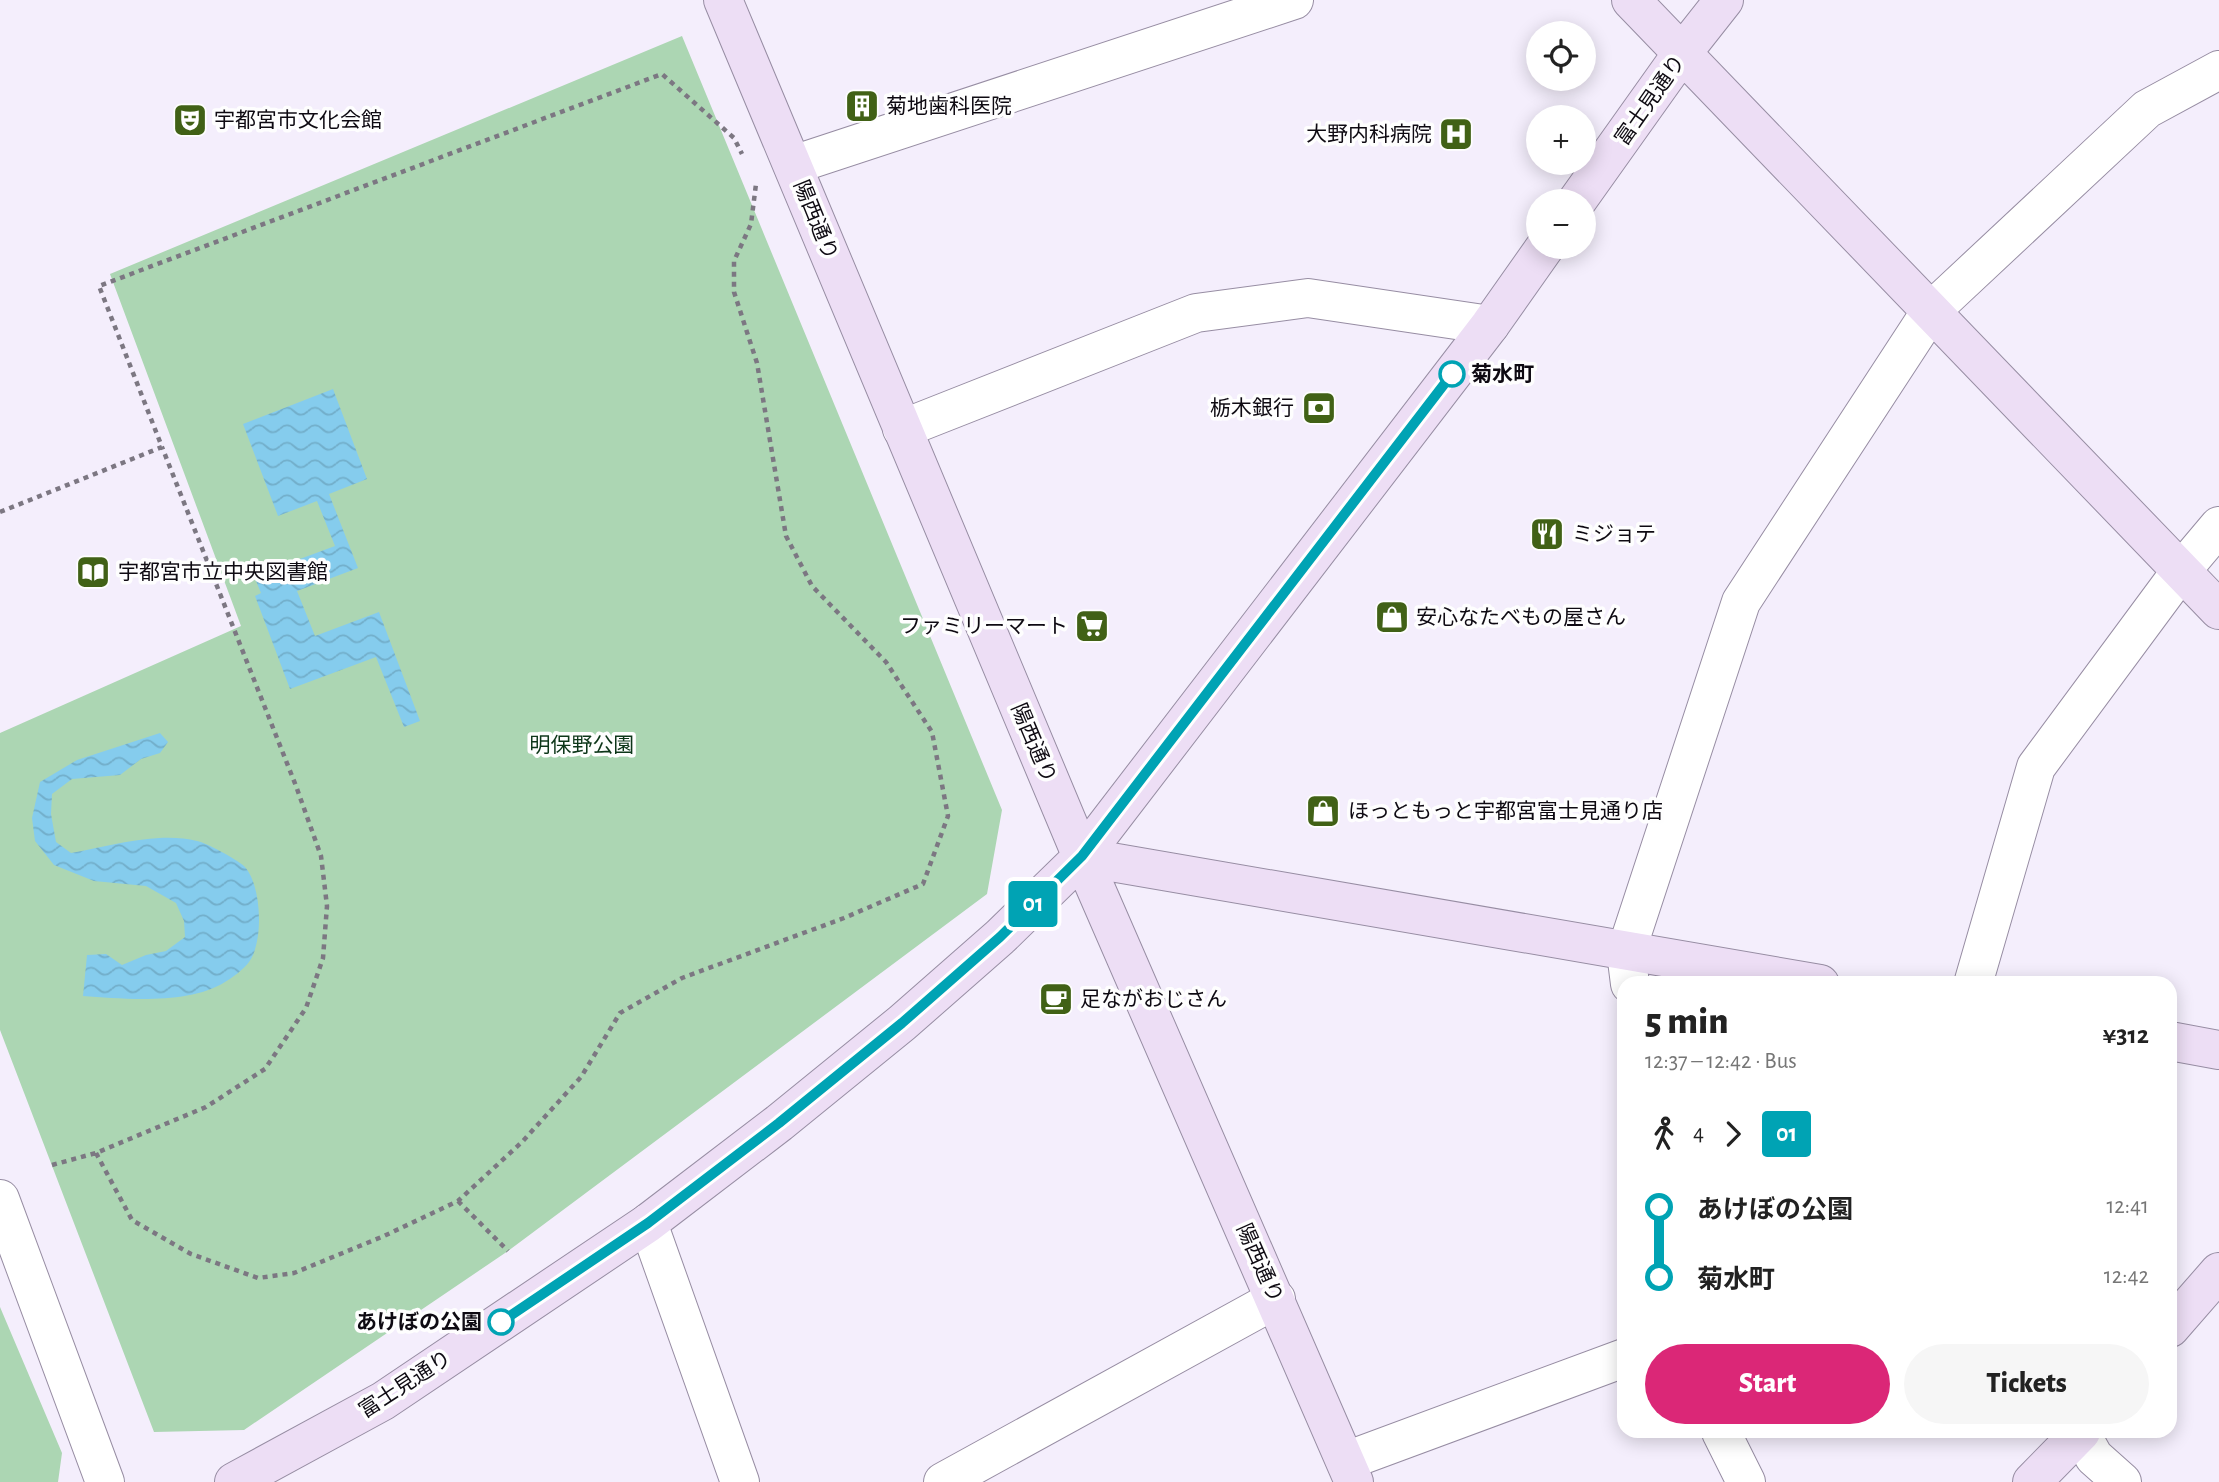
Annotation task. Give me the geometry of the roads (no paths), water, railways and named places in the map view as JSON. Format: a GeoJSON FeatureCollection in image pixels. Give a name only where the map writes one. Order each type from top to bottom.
{"type":"FeatureCollection","features":[{"type":"Feature","properties":{"kind":"street","name":"陽西通り"},"geometry":{"type":"LineString","coordinates":[[723,0],[1082,856],[1350,1472]]}},
{"type":"Feature","properties":{"kind":"street"},"geometry":{"type":"LineString","coordinates":[[793,165],[1294,0]]}},
{"type":"Feature","properties":{"kind":"street"},"geometry":{"type":"LineString","coordinates":[[1631,0],[2219,610]]}},
{"type":"Feature","properties":{"kind":"street","name":"富士見通り"},"geometry":{"type":"LineString","coordinates":[[1586,189],[1683,52],[1724,0]]}},
{"type":"Feature","properties":{"kind":"street"},"geometry":{"type":"LineString","coordinates":[[1628,967],[1741,601],[1931,311],[2147,109],[2219,70]]}},
{"type":"Feature","properties":{"kind":"street","name":"富士見通り"},"geometry":{"type":"LineString","coordinates":[[234,1482],[383,1401],[648,1223],[779,1123],[902,1023],[1000,937],[1082,856],[1490,325],[1537,259]]}},
{"type":"Feature","properties":{"kind":"street"},"geometry":{"type":"LineString","coordinates":[[902,429],[1196,313],[1308,298],[1490,325]]}},
{"type":"Feature","properties":{"kind":"street"},"geometry":{"type":"LineString","coordinates":[[1975,976],[2036,767],[2180,571],[2219,526]]}},
{"type":"Feature","properties":{"kind":"street"},"geometry":{"type":"LineString","coordinates":[[1082,856],[1628,967],[1730,976]]}},
{"type":"Feature","properties":{"kind":"street"},"geometry":{"type":"LineString","coordinates":[[2177,1042],[2219,1050]]}},
{"type":"Feature","properties":{"kind":"street"},"geometry":{"type":"LineString","coordinates":[[0,1199],[105,1482]]}},
{"type":"Feature","properties":{"kind":"street"},"geometry":{"type":"LineString","coordinates":[[648,1223],[740,1482]]}},
{"type":"Feature","properties":{"kind":"street"},"geometry":{"type":"LineString","coordinates":[[2177,1320],[2219,1272]]}},
{"type":"Feature","properties":{"kind":"street"},"geometry":{"type":"LineString","coordinates":[[943,1482],[1276,1299]]}},
{"type":"Feature","properties":{"kind":"street"},"geometry":{"type":"LineString","coordinates":[[1350,1472],[1617,1361]]}},
{"type":"Feature","properties":{"kind":"street"},"geometry":{"type":"LineString","coordinates":[[1724,1438],[1746,1482]]}},
{"type":"Feature","properties":{"kind":"street"},"geometry":{"type":"LineString","coordinates":[[2032,1482],[2074,1438]]}},
{"type":"Feature","properties":{"kind":"street"},"geometry":{"type":"LineString","coordinates":[[2083,1438],[2094,1457],[2122,1482]]}},
{"type":"Feature","properties":{"kind":"water"},"geometry":{"type":"Polygon","coordinates":[[[333,389],[367,479],[329,494],[358,568],[297,591],[315,636],[379,612],[420,721],[404,727],[376,657],[290,689],[255,596],[261,593],[254,576],[335,546],[317,501],[278,516],[243,424],[333,389]]]}},
{"type":"Feature","properties":{"kind":"water"},"geometry":{"type":"Polygon","coordinates":[[[160,733],[168,742],[160,753],[141,759],[120,775],[72,779],[52,794],[51,814],[56,842],[71,853],[134,841],[167,838],[202,842],[214,848],[244,866],[250,874],[259,913],[254,953],[247,965],[231,978],[193,994],[156,999],[83,996],[87,955],[106,954],[122,965],[146,955],[166,951],[185,937],[184,921],[176,903],[146,886],[94,881],[54,865],[35,841],[32,818],[40,782],[77,760],[160,733]]]}},
{"type":"Feature","properties":{"kind":"place","name":"菊地歯科医院"},"geometry":{"type":"Point","coordinates":[862,106]}},
{"type":"Feature","properties":{"kind":"place","name":"宇都宮市文化会館"},"geometry":{"type":"Point","coordinates":[190,120]}},
{"type":"Feature","properties":{"kind":"place","name":"大野内科病院"},"geometry":{"type":"Point","coordinates":[1456,134]}},
{"type":"Feature","properties":{"kind":"place","name":"菊水町"},"geometry":{"type":"Point","coordinates":[1452,374]}},
{"type":"Feature","properties":{"kind":"place","name":"栃木銀行"},"geometry":{"type":"Point","coordinates":[1319,408]}},
{"type":"Feature","properties":{"kind":"place","name":"ミジョテ"},"geometry":{"type":"Point","coordinates":[1547,534]}},
{"type":"Feature","properties":{"kind":"place","name":"宇都宮市立中央図書館"},"geometry":{"type":"Point","coordinates":[93,572]}},
{"type":"Feature","properties":{"kind":"place","name":"安心なたべもの屋さん"},"geometry":{"type":"Point","coordinates":[1392,617]}},
{"type":"Feature","properties":{"kind":"place","name":"ファミリーマート"},"geometry":{"type":"Point","coordinates":[1092,626]}},
{"type":"Feature","properties":{"kind":"place","name":"ほっともっと宇都宮富士見通り店"},"geometry":{"type":"Point","coordinates":[1323,811]}},
{"type":"Feature","properties":{"kind":"place","name":"足ながおじさん"},"geometry":{"type":"Point","coordinates":[1056,999]}},
{"type":"Feature","properties":{"kind":"place","name":"あけぼの公園"},"geometry":{"type":"Point","coordinates":[501,1322]}},
{"type":"Feature","properties":{"kind":"park label","name":"明保野公園"},"geometry":{"type":"Point","coordinates":[582,745]}}]}
